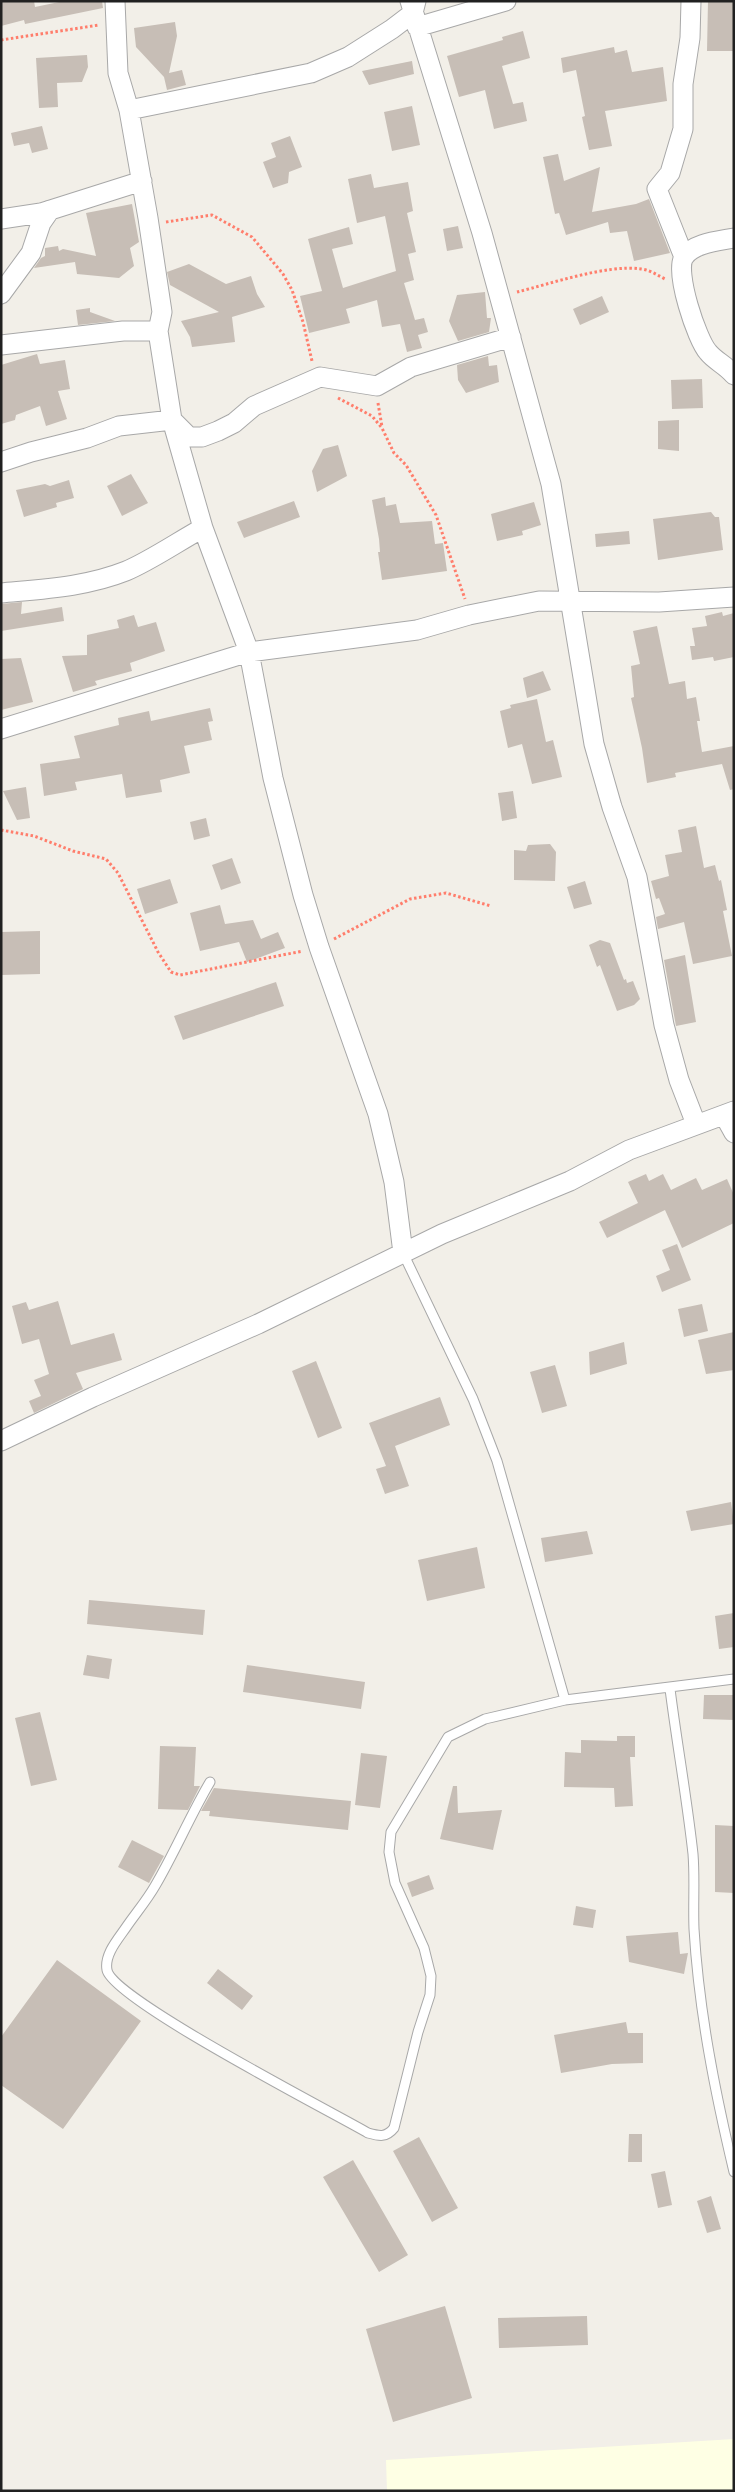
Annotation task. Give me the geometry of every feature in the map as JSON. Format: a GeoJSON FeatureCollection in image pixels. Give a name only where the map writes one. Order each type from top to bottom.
{"type":"FeatureCollection","features":[{"type":"Feature","properties":{"kind":"street"},"geometry":{"type":"LineString","coordinates":[[115,1],[118,22],[118,73],[129,110],[148,218],[162,312],[158,331],[172,420],[203,528],[249,652],[274,778],[319,948],[378,1114],[394,1182],[403,1254]]}},
{"type":"Feature","properties":{"kind":"street"},"geometry":{"type":"LineString","coordinates":[[129,110],[310,73],[348,57],[392,29],[414,11],[506,1]]}},
{"type":"Feature","properties":{"kind":"street"},"geometry":{"type":"LineString","coordinates":[[684,257],[657,189],[670,173],[683,129],[683,84],[690,38],[691,1]]}},
{"type":"Feature","properties":{"kind":"street"},"geometry":{"type":"LineString","coordinates":[[414,11],[500,296],[551,484],[594,744],[612,807],[637,876],[664,1025],[679,1080],[696,1124]]}},
{"type":"Feature","properties":{"kind":"street"},"geometry":{"type":"LineString","coordinates":[[1,218],[41,213],[142,181]]}},
{"type":"Feature","properties":{"kind":"street"},"geometry":{"type":"LineString","coordinates":[[1,294],[31,253],[41,224],[50,210],[41,213]]}},
{"type":"Feature","properties":{"kind":"street"},"geometry":{"type":"LineString","coordinates":[[734,238],[695,248],[684,257],[680,268],[684,292],[703,346],[709,354],[734,375]]}},
{"type":"Feature","properties":{"kind":"street"},"geometry":{"type":"LineString","coordinates":[[1,345],[123,331],[158,331]]}},
{"type":"Feature","properties":{"kind":"street"},"geometry":{"type":"LineString","coordinates":[[172,420],[189,437],[202,437],[234,423],[254,406],[320,377],[377,386],[411,367],[511,337]]}},
{"type":"Feature","properties":{"kind":"street"},"geometry":{"type":"LineString","coordinates":[[1,462],[31,452],[87,438],[119,426],[172,420]]}},
{"type":"Feature","properties":{"kind":"street"},"geometry":{"type":"LineString","coordinates":[[1,593],[68,587],[107,577],[127,570],[203,528]]}},
{"type":"Feature","properties":{"kind":"street"},"geometry":{"type":"LineString","coordinates":[[1,729],[249,652],[417,630],[469,615],[540,601],[659,602],[734,597]]}},
{"type":"Feature","properties":{"kind":"street"},"geometry":{"type":"LineString","coordinates":[[1,1441],[93,1397],[258,1324],[499,1209],[570,1181],[629,1150],[729,1113],[734,1133]]}},
{"type":"Feature","properties":{"kind":"lane"},"geometry":{"type":"LineString","coordinates":[[403,1254],[473,1399],[497,1461],[565,1700]]}},
{"type":"Feature","properties":{"kind":"lane"},"geometry":{"type":"LineString","coordinates":[[210,1782],[155,1886],[113,1945],[106,1969],[111,1980],[141,2004],[201,2040],[368,2133],[380,2137],[389,2134],[394,2128],[418,2032],[430,1995],[431,1976],[424,1948],[395,1883],[389,1852],[391,1832],[448,1737],[485,1719],[565,1700],[670,1689],[734,1679]]}},
{"type":"Feature","properties":{"kind":"lane"},"geometry":{"type":"LineString","coordinates":[[670,1689],[692,1853],[695,1884],[694,1928],[703,2022],[720,2114],[734,2172]]}},
{"type":"Feature","properties":{"kind":"path"},"geometry":{"type":"LineString","coordinates":[[1,40],[118,22]]}},
{"type":"Feature","properties":{"kind":"path"},"geometry":{"type":"LineString","coordinates":[[148,218],[165,223],[212,215],[252,237],[283,274],[292,290],[303,322],[312,364],[320,377],[332,395],[372,416],[382,428],[394,453],[406,465],[436,515],[447,553],[459,577],[469,615]]}},
{"type":"Feature","properties":{"kind":"path"},"geometry":{"type":"LineString","coordinates":[[500,296],[604,271],[627,268],[653,273],[684,292]]}},
{"type":"Feature","properties":{"kind":"path"},"geometry":{"type":"LineString","coordinates":[[1,830],[34,836],[73,852],[106,859],[118,873],[158,952],[171,972],[180,976],[319,948],[410,899],[446,893],[491,906]]}},
{"type":"Feature","properties":{"kind":"shaded area"},"geometry":{"type":"Polygon","coordinates":[[[734,2439],[734,2491],[387,2491],[386,2460],[734,2439]]]}},
{"type":"Feature","properties":{"kind":"building"},"geometry":{"type":"Polygon","coordinates":[[[1,1],[34,1],[35,7],[64,1],[102,1],[103,8],[25,24],[24,20],[1,26],[1,1]]]}},
{"type":"Feature","properties":{"kind":"building"},"geometry":{"type":"Polygon","coordinates":[[[708,1],[734,1],[734,51],[707,51],[708,1]]]}},
{"type":"Feature","properties":{"kind":"building"},"geometry":{"type":"Polygon","coordinates":[[[175,22],[177,36],[169,73],[182,70],[186,85],[167,90],[164,77],[136,47],[134,28],[175,22]]]}},
{"type":"Feature","properties":{"kind":"building"},"geometry":{"type":"Polygon","coordinates":[[[523,31],[530,58],[502,66],[513,104],[523,102],[527,121],[494,129],[485,90],[459,97],[447,56],[503,40],[502,37],[523,31]]]}},
{"type":"Feature","properties":{"kind":"building"},"geometry":{"type":"Polygon","coordinates":[[[614,47],[615,53],[627,50],[632,72],[663,67],[667,101],[605,111],[612,146],[589,150],[582,117],[585,116],[576,70],[563,73],[561,58],[614,47]]]}},
{"type":"Feature","properties":{"kind":"building"},"geometry":{"type":"Polygon","coordinates":[[[87,55],[88,67],[82,82],[57,83],[58,107],[39,108],[36,58],[87,55]]]}},
{"type":"Feature","properties":{"kind":"building"},"geometry":{"type":"Polygon","coordinates":[[[412,61],[414,74],[369,85],[362,71],[412,61]]]}},
{"type":"Feature","properties":{"kind":"building"},"geometry":{"type":"Polygon","coordinates":[[[412,106],[420,145],[392,151],[384,112],[412,106]]]}},
{"type":"Feature","properties":{"kind":"building"},"geometry":{"type":"Polygon","coordinates":[[[42,126],[48,149],[32,153],[29,143],[14,146],[11,133],[42,126]]]}},
{"type":"Feature","properties":{"kind":"building"},"geometry":{"type":"Polygon","coordinates":[[[290,136],[302,167],[289,172],[288,183],[273,188],[263,162],[276,157],[271,143],[290,136]]]}},
{"type":"Feature","properties":{"kind":"building"},"geometry":{"type":"Polygon","coordinates":[[[558,154],[564,181],[600,167],[592,212],[636,204],[649,199],[670,253],[634,261],[627,231],[610,233],[608,222],[566,235],[559,213],[555,214],[543,157],[558,154]]]}},
{"type":"Feature","properties":{"kind":"building"},"geometry":{"type":"Polygon","coordinates":[[[371,174],[374,188],[408,182],[413,211],[407,213],[416,252],[408,254],[414,280],[404,283],[415,320],[424,318],[428,332],[418,335],[422,348],[407,352],[400,324],[382,327],[377,300],[346,309],[350,323],[309,333],[300,296],[322,291],[308,239],[349,227],[353,244],[332,249],[343,288],[396,271],[385,216],[357,223],[348,179],[371,174]]]}},
{"type":"Feature","properties":{"kind":"building"},"geometry":{"type":"Polygon","coordinates":[[[132,204],[139,242],[130,248],[134,266],[119,278],[77,274],[75,262],[34,268],[41,258],[45,256],[45,248],[58,246],[59,251],[63,249],[96,256],[86,213],[132,204]]]}},
{"type":"Feature","properties":{"kind":"building"},"geometry":{"type":"Polygon","coordinates":[[[458,226],[463,248],[447,251],[443,229],[458,226]]]}},
{"type":"Feature","properties":{"kind":"building"},"geometry":{"type":"Polygon","coordinates":[[[189,264],[226,284],[251,276],[257,294],[265,307],[232,317],[235,342],[192,347],[190,337],[181,321],[219,312],[170,285],[167,272],[189,264]]]}},
{"type":"Feature","properties":{"kind":"building"},"geometry":{"type":"Polygon","coordinates":[[[485,292],[487,318],[491,318],[489,332],[458,341],[449,321],[457,295],[485,292]]]}},
{"type":"Feature","properties":{"kind":"building"},"geometry":{"type":"Polygon","coordinates":[[[602,296],[609,312],[580,325],[573,309],[602,296]]]}},
{"type":"Feature","properties":{"kind":"building"},"geometry":{"type":"Polygon","coordinates":[[[90,308],[90,312],[115,321],[78,325],[76,310],[90,308]]]}},
{"type":"Feature","properties":{"kind":"building"},"geometry":{"type":"Polygon","coordinates":[[[37,354],[40,364],[65,360],[70,389],[58,391],[67,419],[46,426],[40,406],[16,415],[15,420],[1,424],[1,365],[37,354]]]}},
{"type":"Feature","properties":{"kind":"building"},"geometry":{"type":"Polygon","coordinates":[[[488,356],[489,366],[497,365],[499,382],[466,393],[458,380],[457,365],[488,356]]]}},
{"type":"Feature","properties":{"kind":"building"},"geometry":{"type":"Polygon","coordinates":[[[702,379],[703,408],[672,409],[671,380],[702,379]]]}},
{"type":"Feature","properties":{"kind":"building"},"geometry":{"type":"Polygon","coordinates":[[[679,420],[679,451],[658,449],[658,421],[679,420]]]}},
{"type":"Feature","properties":{"kind":"building"},"geometry":{"type":"Polygon","coordinates":[[[338,445],[347,476],[317,492],[312,471],[323,449],[338,445]]]}},
{"type":"Feature","properties":{"kind":"building"},"geometry":{"type":"Polygon","coordinates":[[[131,474],[148,503],[122,516],[107,486],[131,474]]]}},
{"type":"Feature","properties":{"kind":"building"},"geometry":{"type":"Polygon","coordinates":[[[69,480],[74,498],[56,503],[57,507],[24,517],[16,490],[45,484],[50,486],[69,480]]]}},
{"type":"Feature","properties":{"kind":"building"},"geometry":{"type":"Polygon","coordinates":[[[385,497],[386,506],[396,504],[400,523],[432,521],[435,544],[443,543],[447,571],[382,580],[378,552],[380,552],[379,539],[372,500],[385,497]]]}},
{"type":"Feature","properties":{"kind":"building"},"geometry":{"type":"Polygon","coordinates":[[[294,501],[300,517],[244,538],[237,522],[294,501]]]}},
{"type":"Feature","properties":{"kind":"building"},"geometry":{"type":"Polygon","coordinates":[[[534,502],[541,525],[522,531],[523,535],[497,541],[491,514],[534,502]]]}},
{"type":"Feature","properties":{"kind":"building"},"geometry":{"type":"Polygon","coordinates":[[[711,512],[715,517],[719,517],[723,550],[658,560],[653,519],[711,512]]]}},
{"type":"Feature","properties":{"kind":"building"},"geometry":{"type":"Polygon","coordinates":[[[629,531],[630,544],[596,547],[595,534],[629,531]]]}},
{"type":"Feature","properties":{"kind":"building"},"geometry":{"type":"Polygon","coordinates":[[[22,602],[21,614],[62,607],[64,621],[1,631],[1,604],[22,602]]]}},
{"type":"Feature","properties":{"kind":"building"},"geometry":{"type":"Polygon","coordinates":[[[722,612],[723,616],[734,613],[734,657],[714,661],[713,657],[692,660],[690,646],[695,646],[692,628],[707,626],[705,616],[722,612]]]}},
{"type":"Feature","properties":{"kind":"building"},"geometry":{"type":"Polygon","coordinates":[[[134,615],[138,627],[156,622],[165,651],[130,663],[132,671],[95,681],[97,685],[73,692],[62,656],[87,655],[87,635],[119,628],[117,620],[134,615]]]}},
{"type":"Feature","properties":{"kind":"building"},"geometry":{"type":"Polygon","coordinates":[[[657,626],[669,684],[685,681],[687,699],[696,697],[700,721],[697,721],[702,752],[734,746],[734,789],[730,790],[722,764],[675,773],[676,777],[647,783],[642,748],[631,698],[634,697],[631,666],[640,664],[633,631],[657,626]]]}},
{"type":"Feature","properties":{"kind":"building"},"geometry":{"type":"Polygon","coordinates":[[[21,658],[33,702],[1,710],[1,659],[21,658]]]}},
{"type":"Feature","properties":{"kind":"building"},"geometry":{"type":"Polygon","coordinates":[[[543,671],[551,690],[527,698],[523,678],[543,671]]]}},
{"type":"Feature","properties":{"kind":"building"},"geometry":{"type":"Polygon","coordinates":[[[537,699],[546,742],[553,740],[562,777],[532,784],[522,744],[508,748],[500,711],[511,708],[510,705],[537,699]]]}},
{"type":"Feature","properties":{"kind":"building"},"geometry":{"type":"Polygon","coordinates":[[[210,708],[213,721],[208,722],[212,740],[184,746],[190,773],[160,780],[162,792],[126,798],[122,774],[75,782],[77,790],[44,796],[40,764],[80,758],[74,736],[119,725],[118,718],[149,711],[151,721],[210,708]]]}},
{"type":"Feature","properties":{"kind":"building"},"geometry":{"type":"Polygon","coordinates":[[[26,787],[30,818],[17,820],[3,791],[26,787]]]}},
{"type":"Feature","properties":{"kind":"building"},"geometry":{"type":"Polygon","coordinates":[[[513,791],[517,818],[502,821],[498,793],[513,791]]]}},
{"type":"Feature","properties":{"kind":"building"},"geometry":{"type":"Polygon","coordinates":[[[206,818],[210,836],[194,840],[190,822],[206,818]]]}},
{"type":"Feature","properties":{"kind":"building"},"geometry":{"type":"Polygon","coordinates":[[[696,826],[704,868],[715,865],[719,881],[721,880],[727,910],[723,911],[732,956],[693,964],[684,922],[658,929],[656,917],[665,914],[659,898],[656,899],[651,881],[669,876],[665,855],[682,852],[678,830],[696,826]]]}},
{"type":"Feature","properties":{"kind":"building"},"geometry":{"type":"Polygon","coordinates":[[[550,844],[556,852],[555,881],[514,880],[514,850],[526,851],[528,845],[550,844]]]}},
{"type":"Feature","properties":{"kind":"building"},"geometry":{"type":"Polygon","coordinates":[[[232,858],[241,883],[221,890],[212,865],[232,858]]]}},
{"type":"Feature","properties":{"kind":"building"},"geometry":{"type":"Polygon","coordinates":[[[170,879],[178,903],[145,914],[137,889],[170,879]]]}},
{"type":"Feature","properties":{"kind":"building"},"geometry":{"type":"Polygon","coordinates":[[[585,881],[592,904],[574,909],[567,887],[585,881]]]}},
{"type":"Feature","properties":{"kind":"building"},"geometry":{"type":"Polygon","coordinates":[[[220,905],[225,924],[253,920],[261,939],[278,932],[285,948],[247,962],[239,942],[200,951],[190,913],[220,905]]]}},
{"type":"Feature","properties":{"kind":"building"},"geometry":{"type":"Polygon","coordinates":[[[40,931],[40,974],[1,975],[1,932],[40,931]]]}},
{"type":"Feature","properties":{"kind":"building"},"geometry":{"type":"Polygon","coordinates":[[[600,940],[610,943],[624,980],[626,979],[627,983],[633,981],[640,999],[634,1005],[617,1011],[600,965],[597,967],[589,945],[600,940]]]}},
{"type":"Feature","properties":{"kind":"building"},"geometry":{"type":"Polygon","coordinates":[[[685,955],[696,1022],[676,1026],[664,960],[685,955]]]}},
{"type":"Feature","properties":{"kind":"building"},"geometry":{"type":"Polygon","coordinates":[[[276,982],[284,1006],[183,1040],[174,1016],[276,982]]]}},
{"type":"Feature","properties":{"kind":"building"},"geometry":{"type":"Polygon","coordinates":[[[646,1174],[649,1181],[663,1174],[671,1190],[696,1178],[702,1190],[727,1179],[734,1195],[734,1223],[682,1248],[665,1210],[607,1238],[599,1222],[638,1203],[628,1182],[646,1174]]]}},
{"type":"Feature","properties":{"kind":"building"},"geometry":{"type":"Polygon","coordinates":[[[677,1244],[691,1280],[662,1292],[656,1276],[670,1270],[662,1250],[677,1244]]]}},
{"type":"Feature","properties":{"kind":"building"},"geometry":{"type":"Polygon","coordinates":[[[58,1301],[71,1345],[114,1333],[122,1360],[76,1373],[83,1389],[34,1413],[29,1401],[41,1396],[34,1380],[49,1374],[39,1339],[22,1344],[12,1306],[26,1302],[29,1310],[58,1301]]]}},
{"type":"Feature","properties":{"kind":"building"},"geometry":{"type":"Polygon","coordinates":[[[702,1304],[708,1331],[684,1337],[678,1309],[702,1304]]]}},
{"type":"Feature","properties":{"kind":"building"},"geometry":{"type":"Polygon","coordinates":[[[734,1332],[734,1370],[706,1374],[698,1340],[734,1332]]]}},
{"type":"Feature","properties":{"kind":"building"},"geometry":{"type":"Polygon","coordinates":[[[624,1342],[627,1364],[590,1375],[589,1352],[624,1342]]]}},
{"type":"Feature","properties":{"kind":"building"},"geometry":{"type":"Polygon","coordinates":[[[316,1361],[342,1428],[318,1438],[292,1371],[316,1361]]]}},
{"type":"Feature","properties":{"kind":"building"},"geometry":{"type":"Polygon","coordinates":[[[555,1365],[567,1406],[542,1413],[530,1372],[555,1365]]]}},
{"type":"Feature","properties":{"kind":"building"},"geometry":{"type":"Polygon","coordinates":[[[440,1397],[450,1425],[395,1446],[409,1486],[385,1494],[376,1469],[386,1466],[369,1423],[440,1397]]]}},
{"type":"Feature","properties":{"kind":"building"},"geometry":{"type":"Polygon","coordinates":[[[731,1502],[734,1524],[691,1531],[686,1511],[731,1502]]]}},
{"type":"Feature","properties":{"kind":"building"},"geometry":{"type":"Polygon","coordinates":[[[587,1531],[593,1554],[545,1562],[541,1538],[587,1531]]]}},
{"type":"Feature","properties":{"kind":"building"},"geometry":{"type":"Polygon","coordinates":[[[477,1547],[485,1588],[427,1601],[418,1560],[477,1547]]]}},
{"type":"Feature","properties":{"kind":"building"},"geometry":{"type":"Polygon","coordinates":[[[89,1600],[205,1610],[203,1635],[87,1624],[89,1600]]]}},
{"type":"Feature","properties":{"kind":"building"},"geometry":{"type":"Polygon","coordinates":[[[734,1613],[734,1647],[719,1649],[715,1616],[734,1613]]]}},
{"type":"Feature","properties":{"kind":"building"},"geometry":{"type":"Polygon","coordinates":[[[87,1655],[112,1659],[109,1679],[83,1675],[87,1655]]]}},
{"type":"Feature","properties":{"kind":"building"},"geometry":{"type":"Polygon","coordinates":[[[247,1665],[365,1682],[361,1709],[243,1692],[247,1665]]]}},
{"type":"Feature","properties":{"kind":"building"},"geometry":{"type":"Polygon","coordinates":[[[704,1695],[734,1695],[734,1720],[703,1719],[704,1695]]]}},
{"type":"Feature","properties":{"kind":"building"},"geometry":{"type":"Polygon","coordinates":[[[40,1712],[57,1780],[31,1786],[15,1718],[40,1712]]]}},
{"type":"Feature","properties":{"kind":"building"},"geometry":{"type":"Polygon","coordinates":[[[617,1736],[635,1736],[635,1757],[630,1757],[633,1806],[615,1807],[614,1788],[564,1787],[565,1752],[581,1753],[581,1740],[617,1741],[617,1736]]]}},
{"type":"Feature","properties":{"kind":"building"},"geometry":{"type":"Polygon","coordinates":[[[160,1746],[196,1747],[194,1786],[200,1786],[188,1810],[158,1809],[160,1746]]]}},
{"type":"Feature","properties":{"kind":"building"},"geometry":{"type":"Polygon","coordinates":[[[361,1753],[387,1756],[380,1808],[355,1805],[361,1753]]]}},
{"type":"Feature","properties":{"kind":"building"},"geometry":{"type":"Polygon","coordinates":[[[453,1786],[457,1786],[458,1813],[502,1810],[493,1850],[440,1839],[453,1786]]]}},
{"type":"Feature","properties":{"kind":"building"},"geometry":{"type":"Polygon","coordinates":[[[214,1788],[351,1801],[348,1830],[209,1816],[210,1811],[201,1811],[214,1788]]]}},
{"type":"Feature","properties":{"kind":"building"},"geometry":{"type":"Polygon","coordinates":[[[715,1825],[734,1826],[734,1893],[715,1892],[715,1825]]]}},
{"type":"Feature","properties":{"kind":"building"},"geometry":{"type":"Polygon","coordinates":[[[132,1840],[164,1856],[149,1883],[118,1867],[132,1840]]]}},
{"type":"Feature","properties":{"kind":"building"},"geometry":{"type":"Polygon","coordinates":[[[429,1875],[434,1889],[412,1897],[407,1883],[429,1875]]]}},
{"type":"Feature","properties":{"kind":"building"},"geometry":{"type":"Polygon","coordinates":[[[576,1906],[596,1910],[593,1928],[573,1925],[576,1906]]]}},
{"type":"Feature","properties":{"kind":"building"},"geometry":{"type":"Polygon","coordinates":[[[678,1932],[680,1954],[688,1953],[684,1974],[629,1962],[626,1936],[678,1932]]]}},
{"type":"Feature","properties":{"kind":"building"},"geometry":{"type":"Polygon","coordinates":[[[57,1960],[141,2021],[63,2129],[1,2085],[1,2037],[57,1960]]]}},
{"type":"Feature","properties":{"kind":"building"},"geometry":{"type":"Polygon","coordinates":[[[218,1969],[253,1996],[242,2010],[207,1983],[218,1969]]]}},
{"type":"Feature","properties":{"kind":"building"},"geometry":{"type":"Polygon","coordinates":[[[626,2022],[628,2033],[643,2033],[643,2063],[612,2064],[561,2073],[554,2035],[626,2022]]]}},
{"type":"Feature","properties":{"kind":"building"},"geometry":{"type":"Polygon","coordinates":[[[629,2134],[642,2134],[642,2162],[628,2162],[629,2134]]]}},
{"type":"Feature","properties":{"kind":"building"},"geometry":{"type":"Polygon","coordinates":[[[419,2137],[458,2208],[432,2222],[393,2151],[419,2137]]]}},
{"type":"Feature","properties":{"kind":"building"},"geometry":{"type":"Polygon","coordinates":[[[353,2160],[408,2255],[379,2272],[323,2177],[353,2160]]]}},
{"type":"Feature","properties":{"kind":"building"},"geometry":{"type":"Polygon","coordinates":[[[665,2171],[672,2205],[658,2208],[651,2174],[665,2171]]]}},
{"type":"Feature","properties":{"kind":"building"},"geometry":{"type":"Polygon","coordinates":[[[711,2196],[721,2229],[707,2233],[697,2201],[711,2196]]]}},
{"type":"Feature","properties":{"kind":"building"},"geometry":{"type":"Polygon","coordinates":[[[445,2306],[472,2398],[393,2422],[366,2329],[445,2306]]]}},
{"type":"Feature","properties":{"kind":"building"},"geometry":{"type":"Polygon","coordinates":[[[587,2316],[588,2345],[499,2348],[498,2318],[587,2316]]]}}]}
